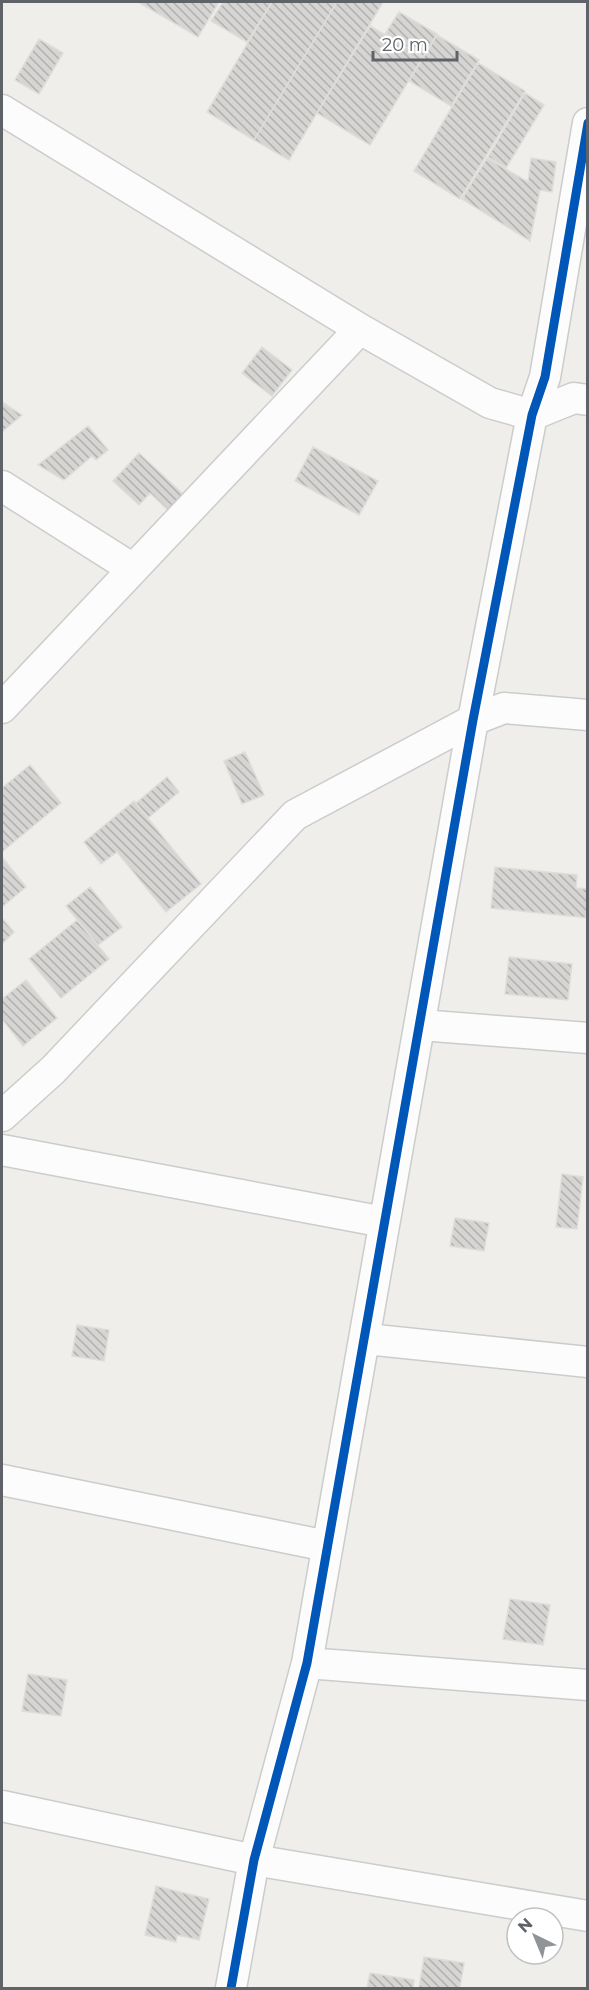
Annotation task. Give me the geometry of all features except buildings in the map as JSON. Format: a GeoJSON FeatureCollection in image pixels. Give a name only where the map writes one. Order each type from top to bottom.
{"type":"FeatureCollection","features":[{"type":"Feature","properties":{"kind":"street"},"geometry":{"type":"LineString","coordinates":[[2,110],[360,329],[490,403],[532,415],[574,398],[588,400]]}},
{"type":"Feature","properties":{"kind":"street"},"geometry":{"type":"LineString","coordinates":[[231,1989],[254,1860],[307,1663],[366,1339],[384,1222],[473,720],[532,415],[545,377],[588,123]]}},
{"type":"Feature","properties":{"kind":"street"},"geometry":{"type":"LineString","coordinates":[[2,708],[360,329]]}},
{"type":"Feature","properties":{"kind":"street"},"geometry":{"type":"LineString","coordinates":[[2,486],[133,569]]}},
{"type":"Feature","properties":{"kind":"street"},"geometry":{"type":"LineString","coordinates":[[2,1116],[53,1070],[295,815],[473,720],[504,708],[588,715]]}},
{"type":"Feature","properties":{"kind":"street"},"geometry":{"type":"LineString","coordinates":[[420,1025],[588,1038]]}},
{"type":"Feature","properties":{"kind":"street"},"geometry":{"type":"LineString","coordinates":[[2,1150],[384,1222]]}},
{"type":"Feature","properties":{"kind":"street"},"geometry":{"type":"LineString","coordinates":[[366,1339],[588,1362]]}},
{"type":"Feature","properties":{"kind":"street"},"geometry":{"type":"LineString","coordinates":[[2,1480],[327,1546]]}},
{"type":"Feature","properties":{"kind":"street"},"geometry":{"type":"LineString","coordinates":[[307,1663],[588,1685]]}},
{"type":"Feature","properties":{"kind":"street"},"geometry":{"type":"LineString","coordinates":[[2,1806],[254,1860],[588,1916]]}},
{"type":"Feature","properties":{"kind":"cycle path"},"geometry":{"type":"LineString","coordinates":[[231,1988],[254,1860],[307,1663],[473,720],[532,415],[545,377],[588,123]]}}]}
